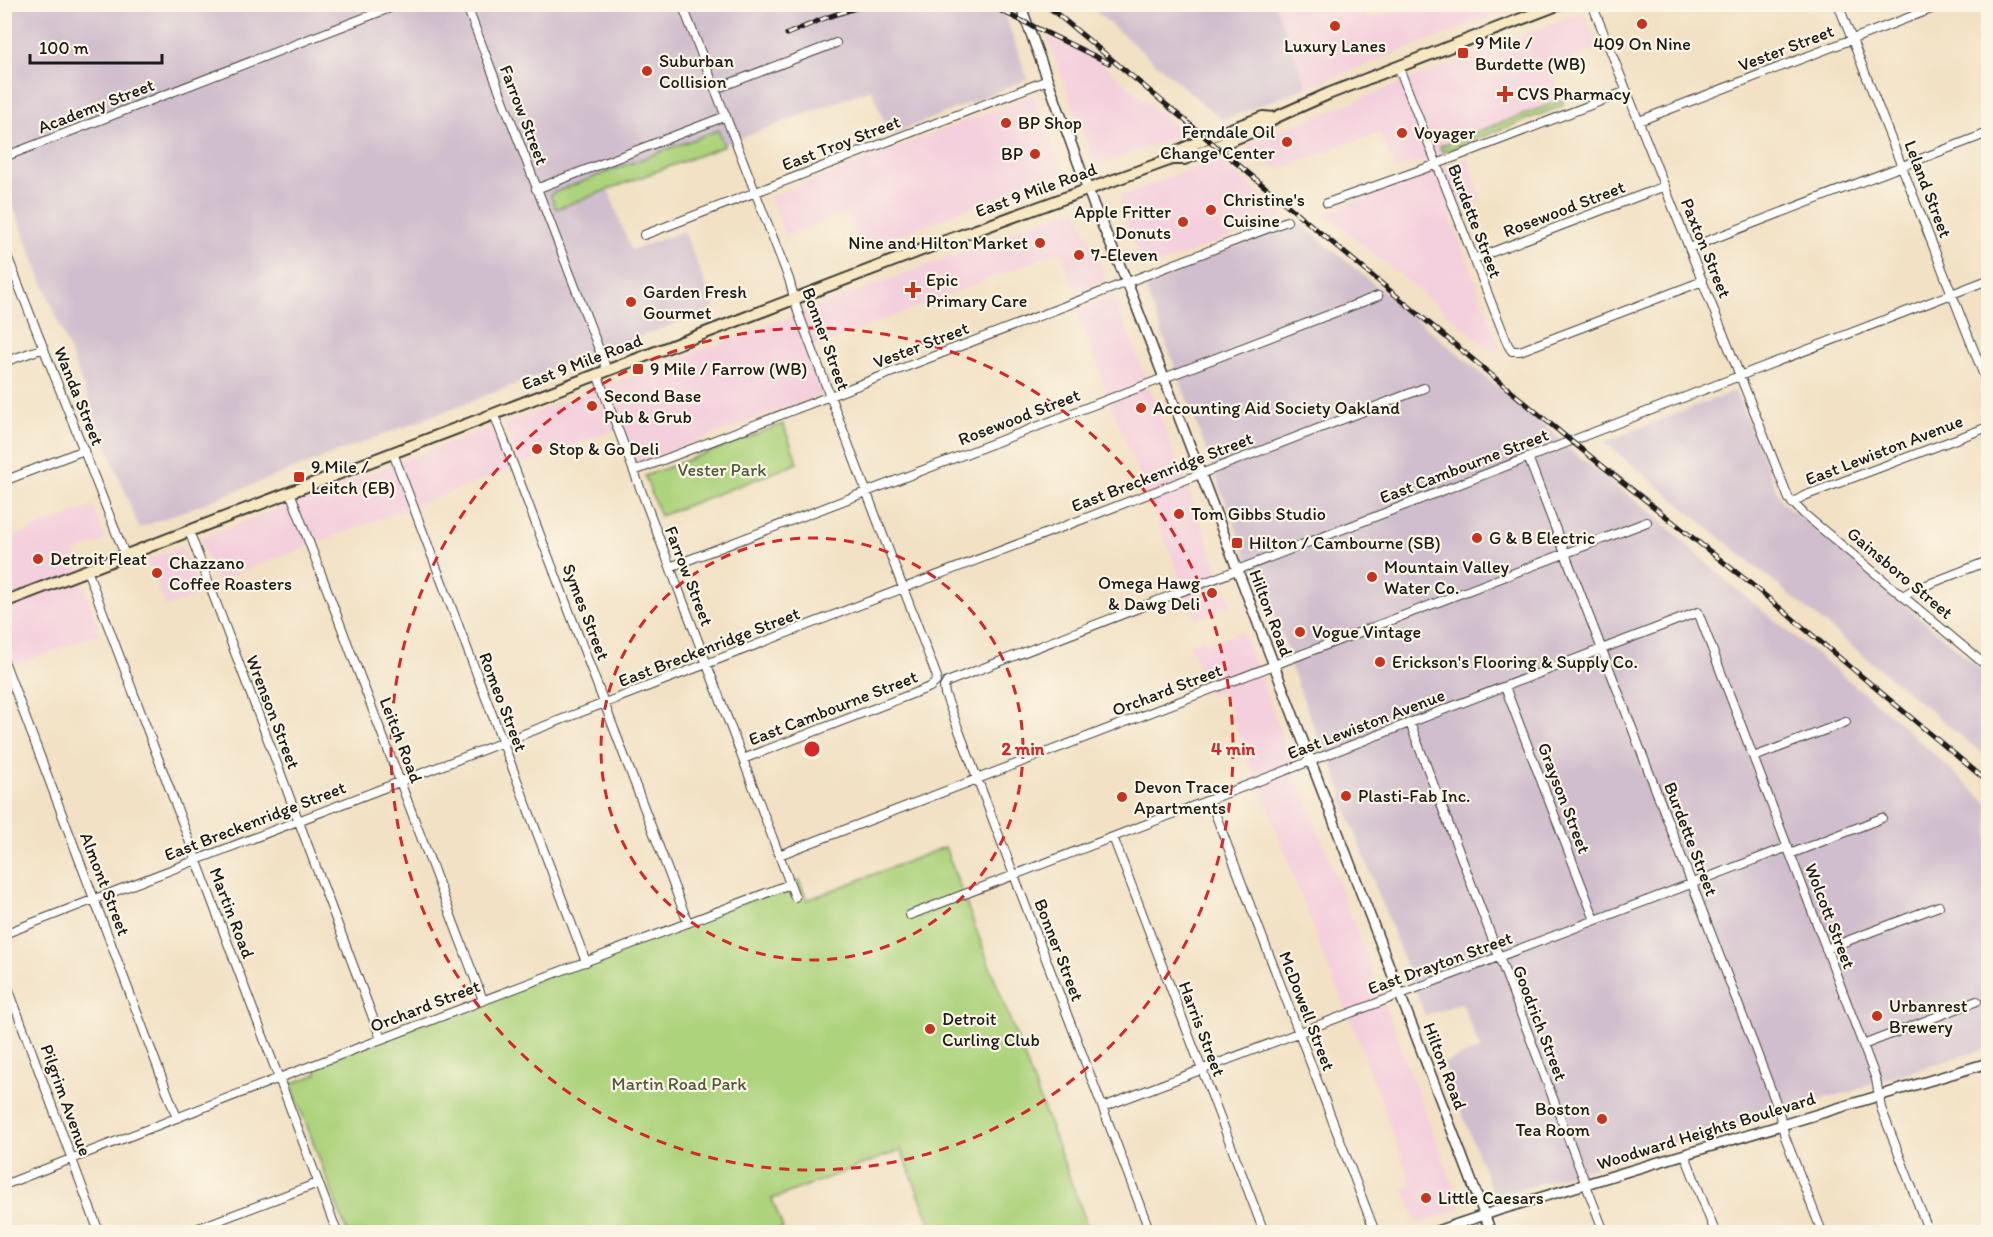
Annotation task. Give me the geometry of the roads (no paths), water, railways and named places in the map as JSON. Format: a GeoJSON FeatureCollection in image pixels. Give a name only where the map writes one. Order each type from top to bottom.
{"type":"FeatureCollection","features":[{"type":"Feature","properties":{"kind":"main road","name":"East 9 Mile Road"},"geometry":{"type":"LineString","coordinates":[[4,602],[795,298],[1088,189],[1172,159],[1184,159],[1266,126],[1274,118],[1328,94],[1560,4]]}},
{"type":"Feature","properties":{"kind":"street","name":"Academy Street"},"geometry":{"type":"LineString","coordinates":[[4,157],[400,4]]}},
{"type":"Feature","properties":{"kind":"street","name":"Farrow Street"},"geometry":{"type":"LineString","coordinates":[[465,4],[536,189],[602,372],[634,471],[795,897]]}},
{"type":"Feature","properties":{"kind":"street","name":"Bonner Street"},"geometry":{"type":"LineString","coordinates":[[682,4],[936,673],[937,680],[933,685]]}},
{"type":"Feature","properties":{"kind":"street","name":"Hilton Road"},"geometry":{"type":"LineString","coordinates":[[1020,4],[1088,189],[1127,282],[1491,1233]]}},
{"type":"Feature","properties":{"kind":"street","name":"Paxton Street"},"geometry":{"type":"LineString","coordinates":[[1592,4],[1792,503]]}},
{"type":"Feature","properties":{"kind":"street","name":"Leland Street"},"geometry":{"type":"LineString","coordinates":[[1838,4],[1989,386]]}},
{"type":"Feature","properties":{"kind":"street","name":"Vester Street"},"geometry":{"type":"LineString","coordinates":[[1639,121],[1944,4]]}},
{"type":"Feature","properties":{"kind":"street"},"geometry":{"type":"LineString","coordinates":[[715,89],[836,43]]}},
{"type":"Feature","properties":{"kind":"street","name":"Burdette Street"},"geometry":{"type":"LineString","coordinates":[[1399,68],[1512,351],[1520,351],[1703,281]]}},
{"type":"Feature","properties":{"kind":"street","name":"East Troy Street"},"geometry":{"type":"LineString","coordinates":[[644,235],[1048,80]]}},
{"type":"Feature","properties":{"kind":"street"},"geometry":{"type":"LineString","coordinates":[[1327,203],[1437,164],[1627,91]]}},
{"type":"Feature","properties":{"kind":"street"},"geometry":{"type":"LineString","coordinates":[[536,189],[726,117]]}},
{"type":"Feature","properties":{"kind":"street"},"geometry":{"type":"LineString","coordinates":[[1689,248],[1989,134]]}},
{"type":"Feature","properties":{"kind":"street","name":"Rosewood Street"},"geometry":{"type":"LineString","coordinates":[[1474,259],[1665,186]]}},
{"type":"Feature","properties":{"kind":"street","name":"Vester Street"},"geometry":{"type":"LineString","coordinates":[[634,471],[1287,221]]}},
{"type":"Feature","properties":{"kind":"street","name":"Wanda Street"},"geometry":{"type":"LineString","coordinates":[[4,248],[125,555]]}},
{"type":"Feature","properties":{"kind":"street","name":"East Cambourne Street"},"geometry":{"type":"LineString","coordinates":[[950,680],[1989,280]]}},
{"type":"Feature","properties":{"kind":"street","name":"Rosewood Street"},"geometry":{"type":"LineString","coordinates":[[670,567],[1378,296]]}},
{"type":"Feature","properties":{"kind":"street"},"geometry":{"type":"LineString","coordinates":[[4,362],[44,348]]}},
{"type":"Feature","properties":{"kind":"street","name":"East Breckenridge Street"},"geometry":{"type":"LineString","coordinates":[[4,934],[1424,388]]}},
{"type":"Feature","properties":{"kind":"street","name":"Symes Street"},"geometry":{"type":"LineString","coordinates":[[495,414],[688,923]]}},
{"type":"Feature","properties":{"kind":"street","name":"East Lewiston Avenue"},"geometry":{"type":"LineString","coordinates":[[1792,503],[1804,496],[1989,427]]}},
{"type":"Feature","properties":{"kind":"street"},"geometry":{"type":"LineString","coordinates":[[4,481],[84,450]]}},
{"type":"Feature","properties":{"kind":"street","name":"Romeo Street"},"geometry":{"type":"LineString","coordinates":[[393,453],[586,962]]}},
{"type":"Feature","properties":{"kind":"street","name":"Burdette Street"},"geometry":{"type":"LineString","coordinates":[[1528,457],[1779,1113],[1785,1137],[1822,1233]]}},
{"type":"Feature","properties":{"kind":"street","name":"Leitch Road"},"geometry":{"type":"LineString","coordinates":[[290,492],[483,1000]]}},
{"type":"Feature","properties":{"kind":"street","name":"Gainsboro Street"},"geometry":{"type":"LineString","coordinates":[[1792,503],[1989,667]]}},
{"type":"Feature","properties":{"kind":"street","name":"Orchard Street"},"geometry":{"type":"LineString","coordinates":[[779,855],[1647,522]]}},
{"type":"Feature","properties":{"kind":"street","name":"Wrenson Street"},"geometry":{"type":"LineString","coordinates":[[189,531],[381,1039]]}},
{"type":"Feature","properties":{"kind":"street"},"geometry":{"type":"LineString","coordinates":[[1903,596],[1989,561]]}},
{"type":"Feature","properties":{"kind":"street","name":"Martin Road"},"geometry":{"type":"LineString","coordinates":[[87,570],[337,1233]]}},
{"type":"Feature","properties":{"kind":"street","name":"East Lewiston Avenue"},"geometry":{"type":"LineString","coordinates":[[910,915],[1698,612]]}},
{"type":"Feature","properties":{"kind":"street","name":"Wolcott Street"},"geometry":{"type":"LineString","coordinates":[[1698,612],[1863,1045],[1877,1083],[1883,1112],[1929,1233]]}},
{"type":"Feature","properties":{"kind":"street","name":"Almont Street"},"geometry":{"type":"LineString","coordinates":[[4,661],[177,1118]]}},
{"type":"Feature","properties":{"kind":"street","name":"Bonner Street"},"geometry":{"type":"LineString","coordinates":[[950,680],[944,687],[945,694],[1150,1233]]}},
{"type":"Feature","properties":{"kind":"street","name":"East Cambourne Street"},"geometry":{"type":"LineString","coordinates":[[743,759],[933,685]]}},
{"type":"Feature","properties":{"kind":"street","name":"Grayson Street"},"geometry":{"type":"LineString","coordinates":[[1505,687],[1595,920]]}},
{"type":"Feature","properties":{"kind":"street"},"geometry":{"type":"LineString","coordinates":[[1754,757],[1846,722]]}},
{"type":"Feature","properties":{"kind":"street","name":"Goodrich Street"},"geometry":{"type":"LineString","coordinates":[[1410,723],[1604,1233]]}},
{"type":"Feature","properties":{"kind":"street","name":"McDowell Street"},"geometry":{"type":"LineString","coordinates":[[1210,800],[1376,1233]]}},
{"type":"Feature","properties":{"kind":"street","name":"East Drayton Street"},"geometry":{"type":"LineString","coordinates":[[1102,1107],[1692,884],[1882,818]]}},
{"type":"Feature","properties":{"kind":"street","name":"Harris Street"},"geometry":{"type":"LineString","coordinates":[[1113,837],[1264,1233]]}},
{"type":"Feature","properties":{"kind":"street","name":"Orchard Street"},"geometry":{"type":"LineString","coordinates":[[4,1185],[278,1078],[790,884]]}},
{"type":"Feature","properties":{"kind":"street"},"geometry":{"type":"LineString","coordinates":[[1826,949],[1939,906]]}},
{"type":"Feature","properties":{"kind":"street","name":"Pilgrim Avenue"},"geometry":{"type":"LineString","coordinates":[[4,977],[99,1233]]}},
{"type":"Feature","properties":{"kind":"street"},"geometry":{"type":"LineString","coordinates":[[1863,1045],[1977,1001]]}},
{"type":"Feature","properties":{"kind":"street","name":"Woodward Heights Boulevard"},"geometry":{"type":"LineString","coordinates":[[1434,1233],[1485,1215],[1989,1063]]}},
{"type":"Feature","properties":{"kind":"street"},"geometry":{"type":"LineString","coordinates":[[1685,1155],[1715,1233]]}},
{"type":"Feature","properties":{"kind":"street"},"geometry":{"type":"LineString","coordinates":[[188,1233],[318,1183]]}},
{"type":"Feature","properties":{"kind":"railway"},"geometry":{"type":"LineString","coordinates":[[787,34],[825,18],[868,4]]}},
{"type":"Feature","properties":{"kind":"railway"},"geometry":{"type":"LineString","coordinates":[[987,4],[1109,63]]}},
{"type":"Feature","properties":{"kind":"railway"},"geometry":{"type":"LineString","coordinates":[[1045,4],[1571,441],[1756,588],[1988,782]]}},
{"type":"Feature","properties":{"kind":"place","name":"409 On Nine"},"geometry":{"type":"Point","coordinates":[1642,24]}},
{"type":"Feature","properties":{"kind":"place","name":"Luxury Lanes"},"geometry":{"type":"Point","coordinates":[1335,26]}},
{"type":"Feature","properties":{"kind":"place","name":"9 Mile / Burdette (WB)"},"geometry":{"type":"Point","coordinates":[1463,53]}},
{"type":"Feature","properties":{"kind":"place","name":"Suburban Collision"},"geometry":{"type":"Point","coordinates":[647,71]}},
{"type":"Feature","properties":{"kind":"place","name":"CVS Pharmacy"},"geometry":{"type":"Point","coordinates":[1505,94]}},
{"type":"Feature","properties":{"kind":"place","name":"BP Shop"},"geometry":{"type":"Point","coordinates":[1006,123]}},
{"type":"Feature","properties":{"kind":"place","name":"Voyager"},"geometry":{"type":"Point","coordinates":[1402,133]}},
{"type":"Feature","properties":{"kind":"place","name":"Ferndale Oil Change Center"},"geometry":{"type":"Point","coordinates":[1287,142]}},
{"type":"Feature","properties":{"kind":"place","name":"BP"},"geometry":{"type":"Point","coordinates":[1035,154]}},
{"type":"Feature","properties":{"kind":"place","name":"Christine's Cuisine"},"geometry":{"type":"Point","coordinates":[1211,210]}},
{"type":"Feature","properties":{"kind":"place","name":"Apple Fritter Donuts"},"geometry":{"type":"Point","coordinates":[1183,222]}},
{"type":"Feature","properties":{"kind":"place","name":"Nine and Hilton Market"},"geometry":{"type":"Point","coordinates":[1040,243]}},
{"type":"Feature","properties":{"kind":"place","name":"7-Eleven"},"geometry":{"type":"Point","coordinates":[1079,255]}},
{"type":"Feature","properties":{"kind":"place","name":"Epic Primary Care"},"geometry":{"type":"Point","coordinates":[913,290]}},
{"type":"Feature","properties":{"kind":"place","name":"Garden Fresh Gourmet"},"geometry":{"type":"Point","coordinates":[631,302]}},
{"type":"Feature","properties":{"kind":"place","name":"9 Mile / Farrow (WB)"},"geometry":{"type":"Point","coordinates":[638,369]}},
{"type":"Feature","properties":{"kind":"place","name":"Second Base Pub & Grub"},"geometry":{"type":"Point","coordinates":[592,406]}},
{"type":"Feature","properties":{"kind":"place","name":"Accounting Aid Society Oakland"},"geometry":{"type":"Point","coordinates":[1141,408]}},
{"type":"Feature","properties":{"kind":"place","name":"Stop & Go Deli"},"geometry":{"type":"Point","coordinates":[537,449]}},
{"type":"Feature","properties":{"kind":"place","name":"9 Mile / Leitch (EB)"},"geometry":{"type":"Point","coordinates":[299,477]}},
{"type":"Feature","properties":{"kind":"place","name":"Tom Gibbs Studio"},"geometry":{"type":"Point","coordinates":[1179,514]}},
{"type":"Feature","properties":{"kind":"place","name":"G & B Electric"},"geometry":{"type":"Point","coordinates":[1477,538]}},
{"type":"Feature","properties":{"kind":"place","name":"Hilton / Cambourne (SB)"},"geometry":{"type":"Point","coordinates":[1237,543]}},
{"type":"Feature","properties":{"kind":"place","name":"Detroit Fleat"},"geometry":{"type":"Point","coordinates":[38,559]}},
{"type":"Feature","properties":{"kind":"place","name":"Chazzano Coffee Roasters"},"geometry":{"type":"Point","coordinates":[157,573]}},
{"type":"Feature","properties":{"kind":"place","name":"Mountain Valley Water Co."},"geometry":{"type":"Point","coordinates":[1372,577]}},
{"type":"Feature","properties":{"kind":"place","name":"Omega Hawg & Dawg Deli"},"geometry":{"type":"Point","coordinates":[1212,593]}},
{"type":"Feature","properties":{"kind":"place","name":"Vogue Vintage"},"geometry":{"type":"Point","coordinates":[1300,632]}},
{"type":"Feature","properties":{"kind":"place","name":"Erickson's Flooring & Supply Co."},"geometry":{"type":"Point","coordinates":[1380,662]}},
{"type":"Feature","properties":{"kind":"place","name":"Plasti-Fab Inc."},"geometry":{"type":"Point","coordinates":[1346,796]}},
{"type":"Feature","properties":{"kind":"place","name":"Devon Trace Apartments"},"geometry":{"type":"Point","coordinates":[1122,797]}},
{"type":"Feature","properties":{"kind":"place","name":"Urbanrest Brewery"},"geometry":{"type":"Point","coordinates":[1877,1016]}},
{"type":"Feature","properties":{"kind":"place","name":"Detroit Curling Club"},"geometry":{"type":"Point","coordinates":[930,1029]}},
{"type":"Feature","properties":{"kind":"place","name":"Boston Tea Room"},"geometry":{"type":"Point","coordinates":[1602,1119]}},
{"type":"Feature","properties":{"kind":"place","name":"Little Caesars"},"geometry":{"type":"Point","coordinates":[1426,1198]}},
{"type":"Feature","properties":{"kind":"park label","name":"Vester Park"},"geometry":{"type":"Point","coordinates":[722,470]}},
{"type":"Feature","properties":{"kind":"park label","name":"Martin Road Park"},"geometry":{"type":"Point","coordinates":[679,1084]}}]}
